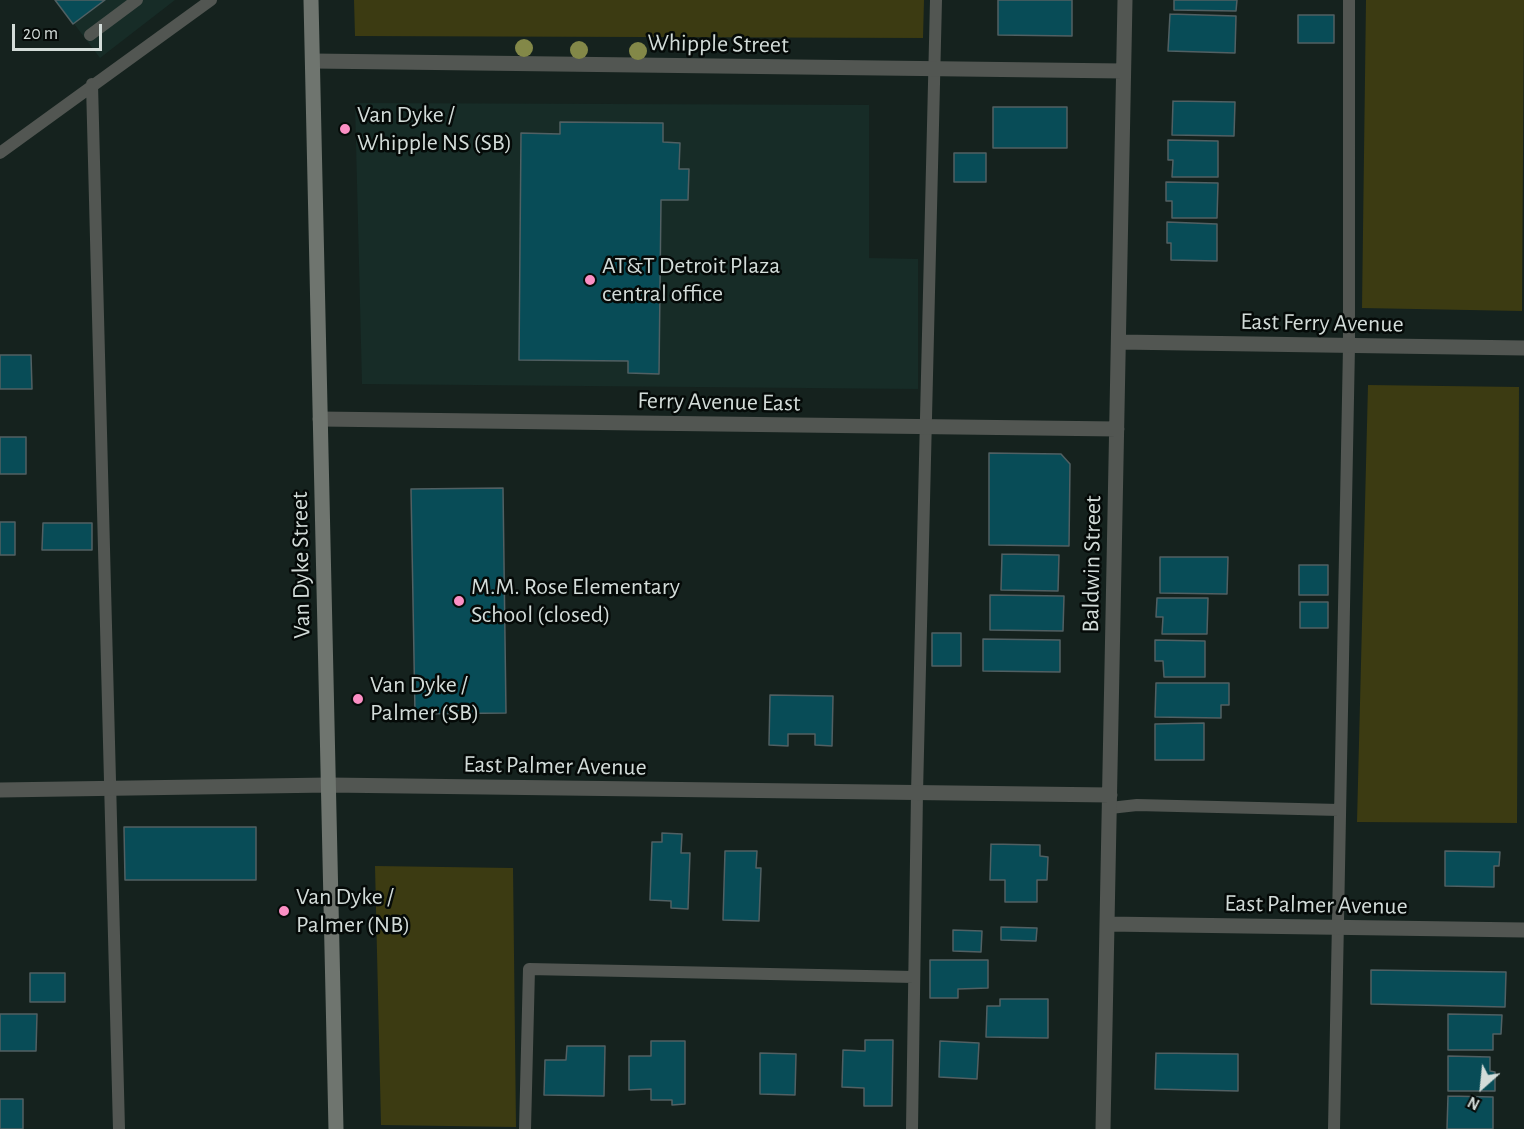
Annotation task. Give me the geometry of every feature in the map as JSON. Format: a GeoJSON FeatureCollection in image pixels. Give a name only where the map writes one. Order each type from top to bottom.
{"type":"FeatureCollection","features":[{"type":"Feature","properties":{"kind":"main road","name":"Van Dyke Street"},"geometry":{"type":"LineString","coordinates":[[311,0],[336,1129]]}},
{"type":"Feature","properties":{"kind":"street","name":"Baldwin Street"},"geometry":{"type":"LineString","coordinates":[[1103,1129],[1125,0]]}},
{"type":"Feature","properties":{"kind":"street","name":"Whipple Street"},"geometry":{"type":"LineString","coordinates":[[313,61],[1123,71]]}},
{"type":"Feature","properties":{"kind":"street","name":"East Ferry Avenue"},"geometry":{"type":"LineString","coordinates":[[1119,342],[1524,348]]}},
{"type":"Feature","properties":{"kind":"street","name":"Ferry Avenue East"},"geometry":{"type":"LineString","coordinates":[[320,419],[1117,429]]}},
{"type":"Feature","properties":{"kind":"street","name":"East Palmer Avenue"},"geometry":{"type":"LineString","coordinates":[[0,790],[328,785],[917,793],[1110,801]]}},
{"type":"Feature","properties":{"kind":"street","name":"East Palmer Avenue"},"geometry":{"type":"LineString","coordinates":[[1107,924],[1524,930]]}},
{"type":"Feature","properties":{"kind":"lane"},"geometry":{"type":"LineString","coordinates":[[90,35],[137,0]]}},
{"type":"Feature","properties":{"kind":"lane"},"geometry":{"type":"LineString","coordinates":[[0,153],[92,84],[211,0]]}},
{"type":"Feature","properties":{"kind":"lane"},"geometry":{"type":"LineString","coordinates":[[912,1129],[917,793],[936,0]]}},
{"type":"Feature","properties":{"kind":"lane"},"geometry":{"type":"LineString","coordinates":[[1334,1129],[1336,927],[1349,346],[1349,0]]}},
{"type":"Feature","properties":{"kind":"lane"},"geometry":{"type":"LineString","coordinates":[[92,84],[119,1129]]}},
{"type":"Feature","properties":{"kind":"lane"},"geometry":{"type":"LineString","coordinates":[[1110,801],[1137,805],[1339,810]]}},
{"type":"Feature","properties":{"kind":"lane"},"geometry":{"type":"LineString","coordinates":[[525,1129],[530,969],[914,977]]}},
{"type":"Feature","properties":{"kind":"shaded area"},"geometry":{"type":"Polygon","coordinates":[[[56,0],[175,0],[100,58],[56,0]]]}},
{"type":"Feature","properties":{"kind":"shaded area"},"geometry":{"type":"Polygon","coordinates":[[[354,0],[924,0],[923,38],[355,36],[354,0]]]}},
{"type":"Feature","properties":{"kind":"shaded area"},"geometry":{"type":"Polygon","coordinates":[[[1366,0],[1524,0],[1522,311],[1362,308],[1366,0]]]}},
{"type":"Feature","properties":{"kind":"shaded area"},"geometry":{"type":"Polygon","coordinates":[[[355,103],[869,105],[869,258],[918,259],[918,389],[362,384],[355,103]]]}},
{"type":"Feature","properties":{"kind":"shaded area"},"geometry":{"type":"Polygon","coordinates":[[[1368,385],[1519,387],[1517,823],[1357,822],[1368,385]]]}},
{"type":"Feature","properties":{"kind":"shaded area"},"geometry":{"type":"Polygon","coordinates":[[[375,866],[513,868],[516,1127],[381,1125],[375,866]]]}},
{"type":"Feature","properties":{"kind":"building"},"geometry":{"type":"Polygon","coordinates":[[[55,0],[105,0],[73,24],[55,0]]]}},
{"type":"Feature","properties":{"kind":"building"},"geometry":{"type":"Polygon","coordinates":[[[998,0],[1072,0],[1072,36],[998,35],[998,0]]]}},
{"type":"Feature","properties":{"kind":"building"},"geometry":{"type":"Polygon","coordinates":[[[1174,0],[1237,0],[1236,11],[1174,10],[1174,0]]]}},
{"type":"Feature","properties":{"kind":"building"},"geometry":{"type":"Polygon","coordinates":[[[1170,14],[1236,16],[1235,53],[1168,51],[1170,14]]]}},
{"type":"Feature","properties":{"kind":"building"},"geometry":{"type":"Polygon","coordinates":[[[1298,15],[1334,15],[1334,43],[1298,43],[1298,15]]]}},
{"type":"Feature","properties":{"kind":"building"},"geometry":{"type":"Polygon","coordinates":[[[1173,101],[1235,102],[1234,136],[1172,135],[1173,101]]]}},
{"type":"Feature","properties":{"kind":"building"},"geometry":{"type":"Polygon","coordinates":[[[993,107],[1067,107],[1067,148],[993,148],[993,107]]]}},
{"type":"Feature","properties":{"kind":"building","name":"AT&T Detroit Plaza central office"},"geometry":{"type":"Polygon","coordinates":[[[560,122],[663,123],[663,142],[680,143],[679,169],[689,169],[688,200],[661,200],[659,374],[628,373],[628,361],[519,360],[521,133],[560,134],[560,122]]]}},
{"type":"Feature","properties":{"kind":"building"},"geometry":{"type":"Polygon","coordinates":[[[1168,140],[1218,141],[1218,177],[1172,177],[1173,160],[1168,160],[1168,140]]]}},
{"type":"Feature","properties":{"kind":"building"},"geometry":{"type":"Polygon","coordinates":[[[954,153],[986,153],[986,182],[954,182],[954,153]]]}},
{"type":"Feature","properties":{"kind":"building"},"geometry":{"type":"Polygon","coordinates":[[[1166,182],[1218,183],[1217,218],[1172,218],[1172,201],[1166,201],[1166,182]]]}},
{"type":"Feature","properties":{"kind":"building"},"geometry":{"type":"Polygon","coordinates":[[[1167,222],[1217,224],[1217,261],[1171,260],[1171,243],[1167,243],[1167,222]]]}},
{"type":"Feature","properties":{"kind":"building"},"geometry":{"type":"Polygon","coordinates":[[[0,355],[31,355],[32,389],[0,389],[0,355]]]}},
{"type":"Feature","properties":{"kind":"building"},"geometry":{"type":"Polygon","coordinates":[[[0,437],[26,437],[26,474],[0,474],[0,437]]]}},
{"type":"Feature","properties":{"kind":"building"},"geometry":{"type":"Polygon","coordinates":[[[989,453],[1061,454],[1070,464],[1069,546],[989,545],[989,453]]]}},
{"type":"Feature","properties":{"kind":"building","name":"M.M. Rose Elementary School (closed)"},"geometry":{"type":"Polygon","coordinates":[[[503,488],[506,713],[415,714],[411,489],[503,488]]]}},
{"type":"Feature","properties":{"kind":"building"},"geometry":{"type":"Polygon","coordinates":[[[0,522],[15,522],[15,555],[0,555],[0,522]]]}},
{"type":"Feature","properties":{"kind":"building"},"geometry":{"type":"Polygon","coordinates":[[[43,523],[92,523],[92,550],[42,550],[43,523]]]}},
{"type":"Feature","properties":{"kind":"building"},"geometry":{"type":"Polygon","coordinates":[[[1002,554],[1059,555],[1058,591],[1001,590],[1002,554]]]}},
{"type":"Feature","properties":{"kind":"building"},"geometry":{"type":"Polygon","coordinates":[[[1160,557],[1228,557],[1227,594],[1160,593],[1160,557]]]}},
{"type":"Feature","properties":{"kind":"building"},"geometry":{"type":"Polygon","coordinates":[[[1299,565],[1328,565],[1328,595],[1299,595],[1299,565]]]}},
{"type":"Feature","properties":{"kind":"building"},"geometry":{"type":"Polygon","coordinates":[[[990,595],[1064,596],[1063,631],[990,630],[990,595]]]}},
{"type":"Feature","properties":{"kind":"building"},"geometry":{"type":"Polygon","coordinates":[[[1157,598],[1208,598],[1207,634],[1162,634],[1163,617],[1156,617],[1157,598]]]}},
{"type":"Feature","properties":{"kind":"building"},"geometry":{"type":"Polygon","coordinates":[[[1300,602],[1328,602],[1328,628],[1300,628],[1300,602]]]}},
{"type":"Feature","properties":{"kind":"building"},"geometry":{"type":"Polygon","coordinates":[[[932,633],[961,633],[961,666],[932,666],[932,633]]]}},
{"type":"Feature","properties":{"kind":"building"},"geometry":{"type":"Polygon","coordinates":[[[983,639],[1060,640],[1060,672],[983,671],[983,639]]]}},
{"type":"Feature","properties":{"kind":"building"},"geometry":{"type":"Polygon","coordinates":[[[1155,640],[1205,641],[1205,677],[1164,677],[1163,661],[1155,661],[1155,640]]]}},
{"type":"Feature","properties":{"kind":"building"},"geometry":{"type":"Polygon","coordinates":[[[1156,683],[1229,683],[1229,705],[1221,705],[1221,718],[1155,717],[1156,683]]]}},
{"type":"Feature","properties":{"kind":"building"},"geometry":{"type":"Polygon","coordinates":[[[770,695],[833,696],[832,746],[815,745],[815,734],[788,734],[788,746],[769,745],[770,695]]]}},
{"type":"Feature","properties":{"kind":"building"},"geometry":{"type":"Polygon","coordinates":[[[1204,723],[1204,760],[1155,760],[1155,724],[1204,723]]]}},
{"type":"Feature","properties":{"kind":"building"},"geometry":{"type":"Polygon","coordinates":[[[124,827],[256,827],[256,880],[125,880],[124,827]]]}},
{"type":"Feature","properties":{"kind":"building"},"geometry":{"type":"Polygon","coordinates":[[[662,833],[682,834],[681,853],[690,853],[688,909],[671,908],[671,901],[650,900],[652,842],[662,842],[662,833]]]}},
{"type":"Feature","properties":{"kind":"building"},"geometry":{"type":"Polygon","coordinates":[[[991,844],[1040,845],[1040,856],[1048,857],[1047,880],[1037,880],[1037,902],[1005,902],[1005,880],[990,880],[991,844]]]}},
{"type":"Feature","properties":{"kind":"building"},"geometry":{"type":"Polygon","coordinates":[[[725,851],[757,851],[756,868],[761,868],[759,921],[723,920],[725,851]]]}},
{"type":"Feature","properties":{"kind":"building"},"geometry":{"type":"Polygon","coordinates":[[[1445,851],[1500,852],[1499,866],[1494,866],[1494,887],[1445,886],[1445,851]]]}},
{"type":"Feature","properties":{"kind":"building"},"geometry":{"type":"Polygon","coordinates":[[[1001,927],[1037,928],[1036,941],[1001,940],[1001,927]]]}},
{"type":"Feature","properties":{"kind":"building"},"geometry":{"type":"Polygon","coordinates":[[[953,930],[982,931],[981,952],[953,951],[953,930]]]}},
{"type":"Feature","properties":{"kind":"building"},"geometry":{"type":"Polygon","coordinates":[[[930,960],[988,960],[988,988],[958,989],[958,998],[930,998],[930,960]]]}},
{"type":"Feature","properties":{"kind":"building"},"geometry":{"type":"Polygon","coordinates":[[[1371,970],[1506,972],[1505,1007],[1371,1004],[1371,970]]]}},
{"type":"Feature","properties":{"kind":"building"},"geometry":{"type":"Polygon","coordinates":[[[30,973],[65,973],[65,1002],[30,1002],[30,973]]]}},
{"type":"Feature","properties":{"kind":"building"},"geometry":{"type":"Polygon","coordinates":[[[1000,999],[1048,999],[1048,1038],[986,1037],[987,1006],[1000,1006],[1000,999]]]}},
{"type":"Feature","properties":{"kind":"building"},"geometry":{"type":"Polygon","coordinates":[[[0,1014],[37,1014],[36,1051],[0,1051],[0,1014]]]}},
{"type":"Feature","properties":{"kind":"building"},"geometry":{"type":"Polygon","coordinates":[[[1448,1014],[1502,1015],[1501,1034],[1493,1034],[1493,1050],[1448,1050],[1448,1014]]]}},
{"type":"Feature","properties":{"kind":"building"},"geometry":{"type":"Polygon","coordinates":[[[865,1040],[893,1040],[892,1106],[864,1106],[864,1088],[842,1087],[843,1050],[865,1051],[865,1040]]]}},
{"type":"Feature","properties":{"kind":"building"},"geometry":{"type":"Polygon","coordinates":[[[651,1041],[685,1041],[685,1104],[672,1105],[672,1100],[651,1100],[651,1089],[629,1090],[629,1056],[651,1056],[651,1041]]]}},
{"type":"Feature","properties":{"kind":"building"},"geometry":{"type":"Polygon","coordinates":[[[940,1041],[979,1043],[977,1079],[939,1077],[940,1041]]]}},
{"type":"Feature","properties":{"kind":"building"},"geometry":{"type":"Polygon","coordinates":[[[567,1046],[605,1046],[604,1096],[544,1095],[545,1060],[566,1060],[567,1046]]]}},
{"type":"Feature","properties":{"kind":"building"},"geometry":{"type":"Polygon","coordinates":[[[760,1053],[796,1054],[795,1095],[760,1094],[760,1053]]]}},
{"type":"Feature","properties":{"kind":"building"},"geometry":{"type":"Polygon","coordinates":[[[1156,1053],[1238,1054],[1238,1091],[1155,1089],[1156,1053]]]}},
{"type":"Feature","properties":{"kind":"building"},"geometry":{"type":"Polygon","coordinates":[[[1448,1056],[1490,1057],[1490,1071],[1495,1072],[1495,1091],[1448,1091],[1448,1056]]]}},
{"type":"Feature","properties":{"kind":"building"},"geometry":{"type":"Polygon","coordinates":[[[1448,1096],[1493,1097],[1493,1129],[1447,1129],[1448,1096]]]}},
{"type":"Feature","properties":{"kind":"building"},"geometry":{"type":"Polygon","coordinates":[[[0,1099],[23,1099],[23,1129],[0,1129],[0,1099]]]}},
{"type":"Feature","properties":{"kind":"place","name":"Van Dyke / Whipple NS (SB)"},"geometry":{"type":"Point","coordinates":[345,129]}},
{"type":"Feature","properties":{"kind":"place","name":"AT&T Detroit Plaza central office"},"geometry":{"type":"Point","coordinates":[590,280]}},
{"type":"Feature","properties":{"kind":"place","name":"M.M. Rose Elementary School (closed)"},"geometry":{"type":"Point","coordinates":[459,601]}},
{"type":"Feature","properties":{"kind":"place","name":"Van Dyke / Palmer (SB)"},"geometry":{"type":"Point","coordinates":[358,699]}},
{"type":"Feature","properties":{"kind":"place","name":"Van Dyke / Palmer (NB)"},"geometry":{"type":"Point","coordinates":[284,911]}}]}
